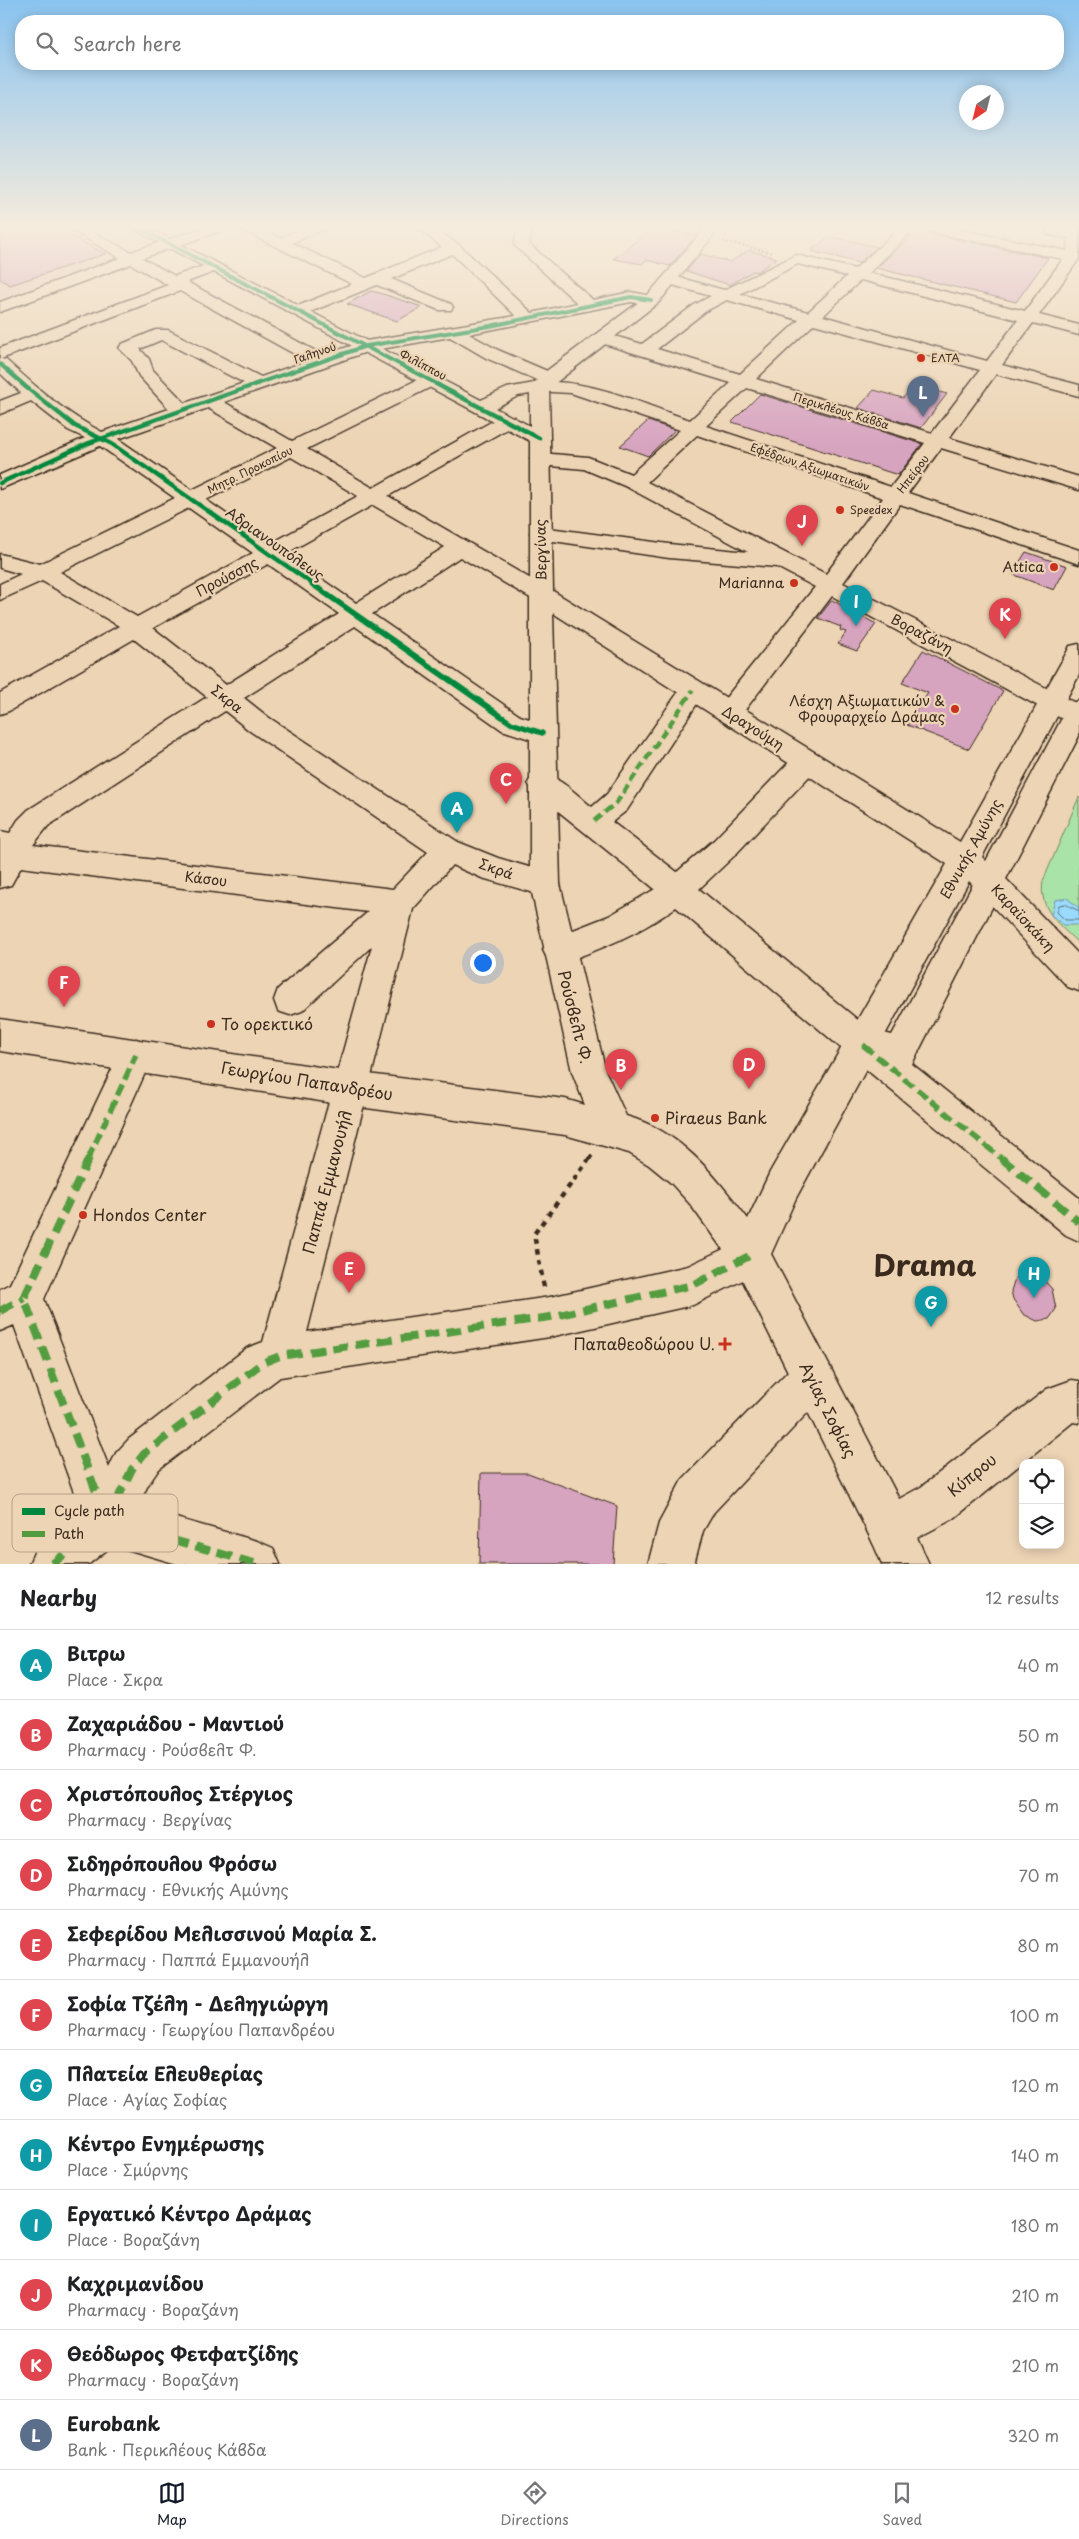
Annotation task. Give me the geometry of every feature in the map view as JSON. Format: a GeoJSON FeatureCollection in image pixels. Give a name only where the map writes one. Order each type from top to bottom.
{"type":"FeatureCollection","features":[{"type":"Feature","properties":{"kind":"street"},"geometry":{"type":"LineString","coordinates":[[0,307],[21,300]]}},
{"type":"Feature","properties":{"kind":"street"},"geometry":{"type":"LineString","coordinates":[[67,300],[91,319]]}},
{"type":"Feature","properties":{"kind":"street"},"geometry":{"type":"LineString","coordinates":[[0,354],[138,300]]}},
{"type":"Feature","properties":{"kind":"street"},"geometry":{"type":"LineString","coordinates":[[207,300],[321,361]]}},
{"type":"Feature","properties":{"kind":"street","name":"Φιλίππου"},"geometry":{"type":"LineString","coordinates":[[278,300],[539,438]]}},
{"type":"Feature","properties":{"kind":"street"},"geometry":{"type":"LineString","coordinates":[[299,311],[325,300]]}},
{"type":"Feature","properties":{"kind":"street"},"geometry":{"type":"LineString","coordinates":[[425,300],[445,307]]}},
{"type":"Feature","properties":{"kind":"street"},"geometry":{"type":"LineString","coordinates":[[509,300],[528,318]]}},
{"type":"Feature","properties":{"kind":"street"},"geometry":{"type":"LineString","coordinates":[[583,300],[590,306]]}},
{"type":"Feature","properties":{"kind":"street","name":"Γαληνού"},"geometry":{"type":"LineString","coordinates":[[0,483],[102,439],[366,346],[453,332],[617,300]]}},
{"type":"Feature","properties":{"kind":"street"},"geometry":{"type":"LineString","coordinates":[[482,407],[513,392],[544,382],[604,338],[651,300]]}},
{"type":"Feature","properties":{"kind":"street"},"geometry":{"type":"LineString","coordinates":[[644,350],[694,311],[713,300]]}},
{"type":"Feature","properties":{"kind":"street"},"geometry":{"type":"LineString","coordinates":[[745,300],[1079,391]]}},
{"type":"Feature","properties":{"kind":"street"},"geometry":{"type":"LineString","coordinates":[[634,483],[745,382],[830,300]]}},
{"type":"Feature","properties":{"kind":"street"},"geometry":{"type":"LineString","coordinates":[[960,300],[1079,330]]}},
{"type":"Feature","properties":{"kind":"street","name":"Ηπείρου"},"geometry":{"type":"LineString","coordinates":[[729,712],[829,585],[1041,300]]}},
{"type":"Feature","properties":{"kind":"street"},"geometry":{"type":"LineString","coordinates":[[612,301],[622,306],[627,319]]}},
{"type":"Feature","properties":{"kind":"street"},"geometry":{"type":"LineString","coordinates":[[453,332],[544,382]]}},
{"type":"Feature","properties":{"kind":"street"},"geometry":{"type":"LineString","coordinates":[[182,410],[145,372],[140,359],[128,348],[162,334],[259,383]]}},
{"type":"Feature","properties":{"kind":"street","name":"Περικλέους Κάβδα"},"geometry":{"type":"LineString","coordinates":[[604,338],[1079,484]]}},
{"type":"Feature","properties":{"kind":"street","name":"Αδριανουπόλεως"},"geometry":{"type":"LineString","coordinates":[[0,364],[33,394],[74,426],[102,439],[510,723],[542,732]]}},
{"type":"Feature","properties":{"kind":"street","name":"Μητρ. Προκοπίου"},"geometry":{"type":"LineString","coordinates":[[0,593],[431,380]]}},
{"type":"Feature","properties":{"kind":"street","name":"Εφέδρων Αξιωματικών"},"geometry":{"type":"LineString","coordinates":[[544,382],[581,390],[1079,557]]}},
{"type":"Feature","properties":{"kind":"street","name":"Βεργίνας"},"geometry":{"type":"LineString","coordinates":[[544,382],[539,438],[542,595],[542,783],[545,884],[558,950]]}},
{"type":"Feature","properties":{"kind":"street"},"geometry":{"type":"LineString","coordinates":[[0,408],[33,394]]}},
{"type":"Feature","properties":{"kind":"street","name":"Δραγούμη"},"geometry":{"type":"LineString","coordinates":[[210,400],[459,548],[542,595],[965,860]]}},
{"type":"Feature","properties":{"kind":"street","name":"Προύσσης"},"geometry":{"type":"LineString","coordinates":[[0,705],[135,626],[374,498],[507,421]]}},
{"type":"Feature","properties":{"kind":"street","name":"Βοραζάνη"},"geometry":{"type":"LineString","coordinates":[[540,459],[588,462],[634,483],[1052,702],[1078,712]]}},
{"type":"Feature","properties":{"kind":"street"},"geometry":{"type":"LineString","coordinates":[[541,533],[670,550],[785,562]]}},
{"type":"Feature","properties":{"kind":"street","name":"Κάσου"},"geometry":{"type":"LineString","coordinates":[[4,857],[38,818],[459,548]]}},
{"type":"Feature","properties":{"kind":"street","name":"Σκρα"},"geometry":{"type":"LineString","coordinates":[[0,561],[42,572],[135,626],[260,724],[448,850]]}},
{"type":"Feature","properties":{"kind":"street","name":"Εθνικής Αμύνης"},"geometry":{"type":"LineString","coordinates":[[751,1255],[782,1185],[862,1045],[1079,652]]}},
{"type":"Feature","properties":{"kind":"street"},"geometry":{"type":"LineString","coordinates":[[594,821],[618,802],[693,690]]}},
{"type":"Feature","properties":{"kind":"street"},"geometry":{"type":"LineString","coordinates":[[862,1045],[900,1053],[1078,712]]}},
{"type":"Feature","properties":{"kind":"street"},"geometry":{"type":"LineString","coordinates":[[558,950],[596,937],[631,920],[677,889],[709,862],[807,761]]}},
{"type":"Feature","properties":{"kind":"street"},"geometry":{"type":"LineString","coordinates":[[542,783],[594,821],[862,1045],[1079,1222]]}},
{"type":"Feature","properties":{"kind":"street","name":"Σκρά"},"geometry":{"type":"LineString","coordinates":[[448,850],[492,869],[545,884]]}},
{"type":"Feature","properties":{"kind":"street","name":"Παππά Εμμανουήλ"},"geometry":{"type":"LineString","coordinates":[[280,1356],[352,1088],[399,903],[448,850]]}},
{"type":"Feature","properties":{"kind":"street","name":"Κάσου"},"geometry":{"type":"LineString","coordinates":[[4,857],[399,903]]}},
{"type":"Feature","properties":{"kind":"street","name":"Καραϊσκάκη"},"geometry":{"type":"LineString","coordinates":[[965,860],[990,882],[1078,977]]}},
{"type":"Feature","properties":{"kind":"street"},"geometry":{"type":"LineString","coordinates":[[290,1000],[399,903]]}},
{"type":"Feature","properties":{"kind":"street","name":"Ρούσβελτ Φ."},"geometry":{"type":"LineString","coordinates":[[558,950],[589,1072],[613,1129]]}},
{"type":"Feature","properties":{"kind":"street","name":"Γεωργίου Παπανδρέου"},"geometry":{"type":"LineString","coordinates":[[0,1035],[352,1088],[565,1117],[613,1129]]}},
{"type":"Feature","properties":{"kind":"street"},"geometry":{"type":"LineString","coordinates":[[95,1494],[12,1305],[136,1055]]}},
{"type":"Feature","properties":{"kind":"street"},"geometry":{"type":"LineString","coordinates":[[120,1494],[132,1469],[144,1454],[262,1363],[280,1356],[550,1317],[693,1285],[751,1255],[703,1191],[684,1170],[662,1152],[636,1137],[613,1129]]}},
{"type":"Feature","properties":{"kind":"street","name":"Αγίας Σοφίας"},"geometry":{"type":"LineString","coordinates":[[751,1255],[898,1547]]}},
{"type":"Feature","properties":{"kind":"street"},"geometry":{"type":"LineString","coordinates":[[671,1564],[682,1523],[698,1496],[812,1378]]}},
{"type":"Feature","properties":{"kind":"street","name":"Κύπρου"},"geometry":{"type":"LineString","coordinates":[[898,1547],[937,1503],[1062,1404],[1077,1402]]}},
{"type":"Feature","properties":{"kind":"street"},"geometry":{"type":"LineString","coordinates":[[178,1541],[258,1564]]}},
{"type":"Feature","properties":{"kind":"street"},"geometry":{"type":"LineString","coordinates":[[52,1564],[67,1552]]}},
{"type":"Feature","properties":{"kind":"path"},"geometry":{"type":"LineString","coordinates":[[550,1317],[534,1234],[613,1129]]}},
{"type":"Feature","properties":{"kind":"green space"},"geometry":{"type":"Polygon","coordinates":[[[1079,797],[1079,944],[1052,917],[1047,909],[1042,891],[1043,881],[1079,797]]]}},
{"type":"Feature","properties":{"kind":"water"},"geometry":{"type":"Polygon","coordinates":[[[1067,898],[1079,908],[1079,925],[1063,925],[1051,915],[1055,900],[1067,898]]]}},
{"type":"Feature","properties":{"kind":"building"},"geometry":{"type":"Polygon","coordinates":[[[354,300],[401,300],[422,307],[397,321],[347,304],[354,300]]]}},
{"type":"Feature","properties":{"kind":"building"},"geometry":{"type":"Polygon","coordinates":[[[914,385],[947,394],[921,428],[858,408],[874,390],[903,398],[914,385]]]}},
{"type":"Feature","properties":{"kind":"building"},"geometry":{"type":"Polygon","coordinates":[[[760,394],[922,444],[898,475],[732,422],[760,394]]]}},
{"type":"Feature","properties":{"kind":"building"},"geometry":{"type":"Polygon","coordinates":[[[648,421],[675,430],[648,456],[620,446],[648,421]]]}},
{"type":"Feature","properties":{"kind":"building"},"geometry":{"type":"Polygon","coordinates":[[[1026,552],[1067,566],[1054,590],[1012,574],[1026,552]]]}},
{"type":"Feature","properties":{"kind":"building"},"geometry":{"type":"Polygon","coordinates":[[[832,600],[876,624],[857,651],[838,644],[846,632],[840,630],[841,627],[818,618],[832,600]]]}},
{"type":"Feature","properties":{"kind":"building","name":"Λέσχη Αξιωματικών & Φρουραρχείο Δράμας"},"geometry":{"type":"Polygon","coordinates":[[[923,650],[1003,691],[969,749],[907,725],[928,693],[902,683],[923,650]]]}},
{"type":"Feature","properties":{"kind":"building"},"geometry":{"type":"Polygon","coordinates":[[[1026,1273],[1041,1277],[1052,1289],[1056,1309],[1049,1319],[1037,1321],[1023,1314],[1013,1299],[1011,1291],[1015,1278],[1026,1273]]]}},
{"type":"Feature","properties":{"kind":"building"},"geometry":{"type":"Polygon","coordinates":[[[481,1473],[528,1473],[617,1506],[613,1564],[479,1564],[481,1473]]]}},
{"type":"Feature","properties":{"kind":"marked path"},"geometry":{"type":"LineString","coordinates":[[594,821],[617,802],[693,690]]}},
{"type":"Feature","properties":{"kind":"marked path"},"geometry":{"type":"LineString","coordinates":[[863,1045],[1079,1222]]}},
{"type":"Feature","properties":{"kind":"marked path"},"geometry":{"type":"LineString","coordinates":[[97,1494],[24,1298],[136,1055]]}},
{"type":"Feature","properties":{"kind":"marked path"},"geometry":{"type":"LineString","coordinates":[[120,1494],[132,1469],[144,1454],[262,1363],[280,1356],[550,1317],[693,1285],[751,1255]]}},
{"type":"Feature","properties":{"kind":"marked path"},"geometry":{"type":"LineString","coordinates":[[0,1311],[24,1298]]}},
{"type":"Feature","properties":{"kind":"marked path"},"geometry":{"type":"LineString","coordinates":[[178,1541],[257,1564]]}},
{"type":"Feature","properties":{"kind":"marked path"},"geometry":{"type":"LineString","coordinates":[[52,1564],[67,1552]]}},
{"type":"Feature","properties":{"kind":"cycle path"},"geometry":{"type":"LineString","coordinates":[[276,300],[539,438]]}},
{"type":"Feature","properties":{"kind":"cycle path"},"geometry":{"type":"LineString","coordinates":[[0,483],[89,443],[366,346],[490,326],[616,300]]}},
{"type":"Feature","properties":{"kind":"cycle path"},"geometry":{"type":"LineString","coordinates":[[0,364],[33,394],[75,426],[112,444],[511,723],[542,733]]}},
{"type":"Feature","properties":{"kind":"place","name":"ΕΛΤΑ"},"geometry":{"type":"Point","coordinates":[921,358]}},
{"type":"Feature","properties":{"kind":"place","name":"Eurobank"},"geometry":{"type":"Point","coordinates":[923,417]}},
{"type":"Feature","properties":{"kind":"place","name":"Speedex"},"geometry":{"type":"Point","coordinates":[840,510]}},
{"type":"Feature","properties":{"kind":"place","name":"Καχριμανίδου"},"geometry":{"type":"Point","coordinates":[802,546]}},
{"type":"Feature","properties":{"kind":"place","name":"Attica"},"geometry":{"type":"Point","coordinates":[1054,567]}},
{"type":"Feature","properties":{"kind":"place","name":"Marianna"},"geometry":{"type":"Point","coordinates":[794,583]}},
{"type":"Feature","properties":{"kind":"place","name":"Εργατικό Κέντρο Δράμας"},"geometry":{"type":"Point","coordinates":[856,626]}},
{"type":"Feature","properties":{"kind":"place","name":"Θεόδωρος Φετφατζίδης"},"geometry":{"type":"Point","coordinates":[1005,639]}},
{"type":"Feature","properties":{"kind":"place","name":"Λέσχη Αξιωματικών & Φρουραρχείο Δράμας"},"geometry":{"type":"Point","coordinates":[955,709]}},
{"type":"Feature","properties":{"kind":"place","name":"Χριστόπουλος Στέργιος"},"geometry":{"type":"Point","coordinates":[506,804]}},
{"type":"Feature","properties":{"kind":"place","name":"Βιτρω"},"geometry":{"type":"Point","coordinates":[457,833]}},
{"type":"Feature","properties":{"kind":"place","name":"Σοφία Τζέλη - Δεληγιώργη"},"geometry":{"type":"Point","coordinates":[64,1007]}},
{"type":"Feature","properties":{"kind":"place","name":"Το ορεκτικό"},"geometry":{"type":"Point","coordinates":[211,1024]}},
{"type":"Feature","properties":{"kind":"place","name":"Σιδηρόπουλου Φρόσω"},"geometry":{"type":"Point","coordinates":[749,1089]}},
{"type":"Feature","properties":{"kind":"place","name":"Ζαχαριάδου - Μαντιού"},"geometry":{"type":"Point","coordinates":[621,1090]}},
{"type":"Feature","properties":{"kind":"place","name":"Piraeus Bank"},"geometry":{"type":"Point","coordinates":[655,1118]}},
{"type":"Feature","properties":{"kind":"place","name":"Hondos Center"},"geometry":{"type":"Point","coordinates":[83,1215]}},
{"type":"Feature","properties":{"kind":"place","name":"Σεφερίδου Μελισσινού Μαρία Σ."},"geometry":{"type":"Point","coordinates":[349,1293]}},
{"type":"Feature","properties":{"kind":"place","name":"Κέντρο Ενημέρωσης"},"geometry":{"type":"Point","coordinates":[1034,1298]}},
{"type":"Feature","properties":{"kind":"place","name":"Πλατεία Ελευθερίας"},"geometry":{"type":"Point","coordinates":[931,1327]}},
{"type":"Feature","properties":{"kind":"place","name":"Παπαθεοδώρου U."},"geometry":{"type":"Point","coordinates":[725,1344]}},
{"type":"Feature","properties":{"kind":"district","name":"Drama"},"geometry":{"type":"Point","coordinates":[925,1266]}}]}
